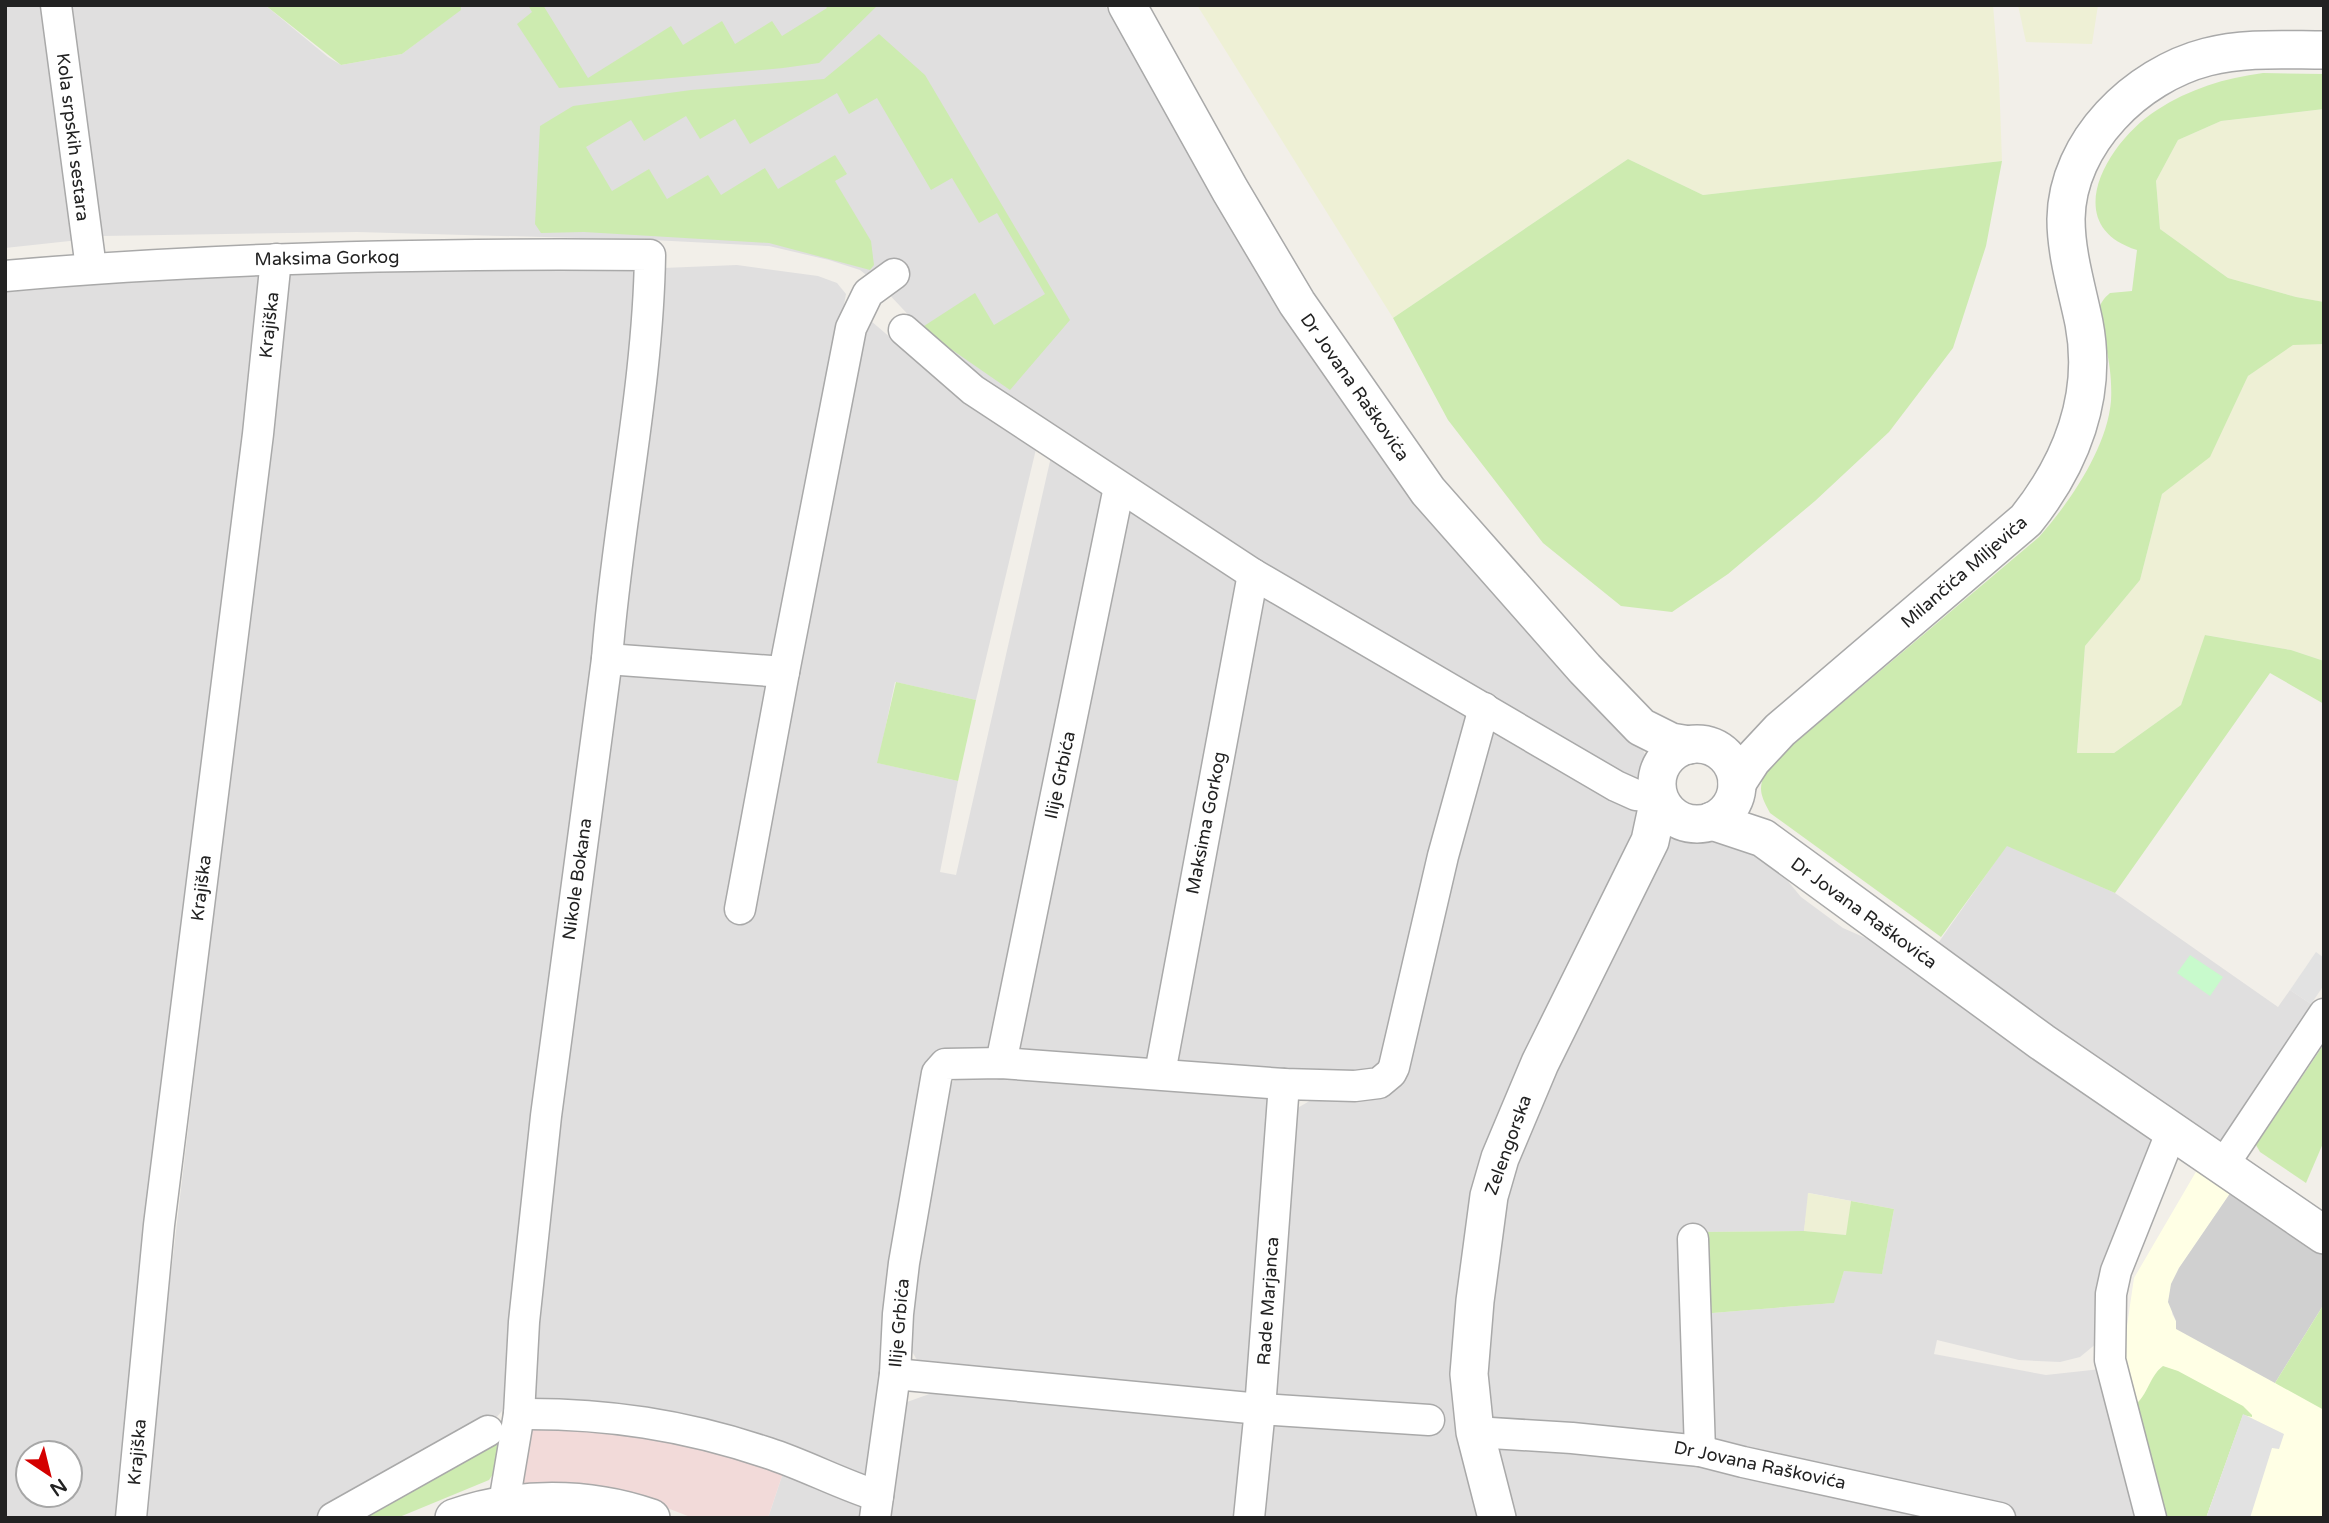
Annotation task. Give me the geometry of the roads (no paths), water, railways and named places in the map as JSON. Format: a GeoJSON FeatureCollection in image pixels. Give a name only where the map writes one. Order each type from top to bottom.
{"type":"FeatureCollection","features":[{"type":"Feature","properties":{"kind":"street","name":"Kola srpskih sestara"},"geometry":{"type":"LineString","coordinates":[[56,5],[91,268]]}},
{"type":"Feature","properties":{"kind":"street","name":"Dr Jovana Raškovića"},"geometry":{"type":"LineString","coordinates":[[1127,5],[1230,190],[1297,303],[1386,434],[1428,491],[1568,650],[1641,727],[1656,758],[1690,792],[1763,838],[2008,1018],[2171,1133],[2324,1235]]}},
{"type":"Feature","properties":{"kind":"street","name":"Milančića Miljevića"},"geometry":{"type":"LineString","coordinates":[[1690,792],[1750,745],[1780,730],[2026,520],[2048,493],[2076,433],[2086,395],[2088,349],[2071,263],[2066,220],[2074,176],[2084,153],[2098,133],[2150,82],[2185,64],[2235,51],[2324,50]]}},
{"type":"Feature","properties":{"kind":"street","name":"Maksima Gorkog"},"geometry":{"type":"LineString","coordinates":[[5,276],[91,268],[276,260],[516,254],[650,255]]}},
{"type":"Feature","properties":{"kind":"street","name":"Nikole Bokana"},"geometry":{"type":"LineString","coordinates":[[504,1503],[519,1413],[524,1322],[546,1116],[607,659],[612,594],[649,311],[650,255]]}},
{"type":"Feature","properties":{"kind":"street","name":"Krajiška"},"geometry":{"type":"LineString","coordinates":[[131,1518],[159,1225],[256,447],[276,260]]}},
{"type":"Feature","properties":{"kind":"street"},"geometry":{"type":"LineString","coordinates":[[740,909],[851,328],[868,293],[894,274]]}},
{"type":"Feature","properties":{"kind":"street"},"geometry":{"type":"LineString","coordinates":[[904,330],[973,390],[1254,574],[1626,791],[1636,795],[1690,792]]}},
{"type":"Feature","properties":{"kind":"street","name":"Ilije Grbića"},"geometry":{"type":"LineString","coordinates":[[1001,1063],[1119,486]]}},
{"type":"Feature","properties":{"kind":"street","name":"Maksima Gorkog"},"geometry":{"type":"LineString","coordinates":[[1160,1073],[1254,574]]}},
{"type":"Feature","properties":{"kind":"street"},"geometry":{"type":"LineString","coordinates":[[607,659],[784,672]]}},
{"type":"Feature","properties":{"kind":"street","name":"Ilije Grbića"},"geometry":{"type":"LineString","coordinates":[[877,1507],[895,1374],[904,1262],[937,1073],[945,1065],[1001,1063],[1284,1084],[1355,1086],[1371,1085],[1384,1080],[1394,1067],[1443,856],[1484,708]]}},
{"type":"Feature","properties":{"kind":"street","name":"Zelengorska"},"geometry":{"type":"LineString","coordinates":[[1497,1518],[1475,1432],[1469,1374],[1475,1301],[1489,1196],[1500,1158],[1539,1063],[1690,792]]}},
{"type":"Feature","properties":{"kind":"street"},"geometry":{"type":"LineString","coordinates":[[2222,1167],[2324,1014]]}},
{"type":"Feature","properties":{"kind":"street","name":"Rade Marjanca"},"geometry":{"type":"LineString","coordinates":[[1249,1518],[1260,1409],[1284,1084]]}},
{"type":"Feature","properties":{"kind":"street"},"geometry":{"type":"LineString","coordinates":[[2151,1518],[2110,1360],[2111,1294],[2116,1271],[2171,1133]]}},
{"type":"Feature","properties":{"kind":"street"},"geometry":{"type":"LineString","coordinates":[[1693,1239],[1700,1451]]}},
{"type":"Feature","properties":{"kind":"street"},"geometry":{"type":"LineString","coordinates":[[895,1374],[1260,1409],[1429,1420]]}},
{"type":"Feature","properties":{"kind":"street"},"geometry":{"type":"LineString","coordinates":[[519,1413],[644,1421],[710,1435],[771,1454],[855,1489],[877,1507]]}},
{"type":"Feature","properties":{"kind":"street"},"geometry":{"type":"LineString","coordinates":[[332,1518],[488,1431]]}},
{"type":"Feature","properties":{"kind":"street","name":"Dr Jovana Raškovića"},"geometry":{"type":"LineString","coordinates":[[1475,1432],[1627,1442],[1700,1451],[2000,1518]]}},
{"type":"Feature","properties":{"kind":"street"},"geometry":{"type":"LineString","coordinates":[[454,1518],[504,1503],[588,1503],[615,1507],[651,1518]]}}]}
